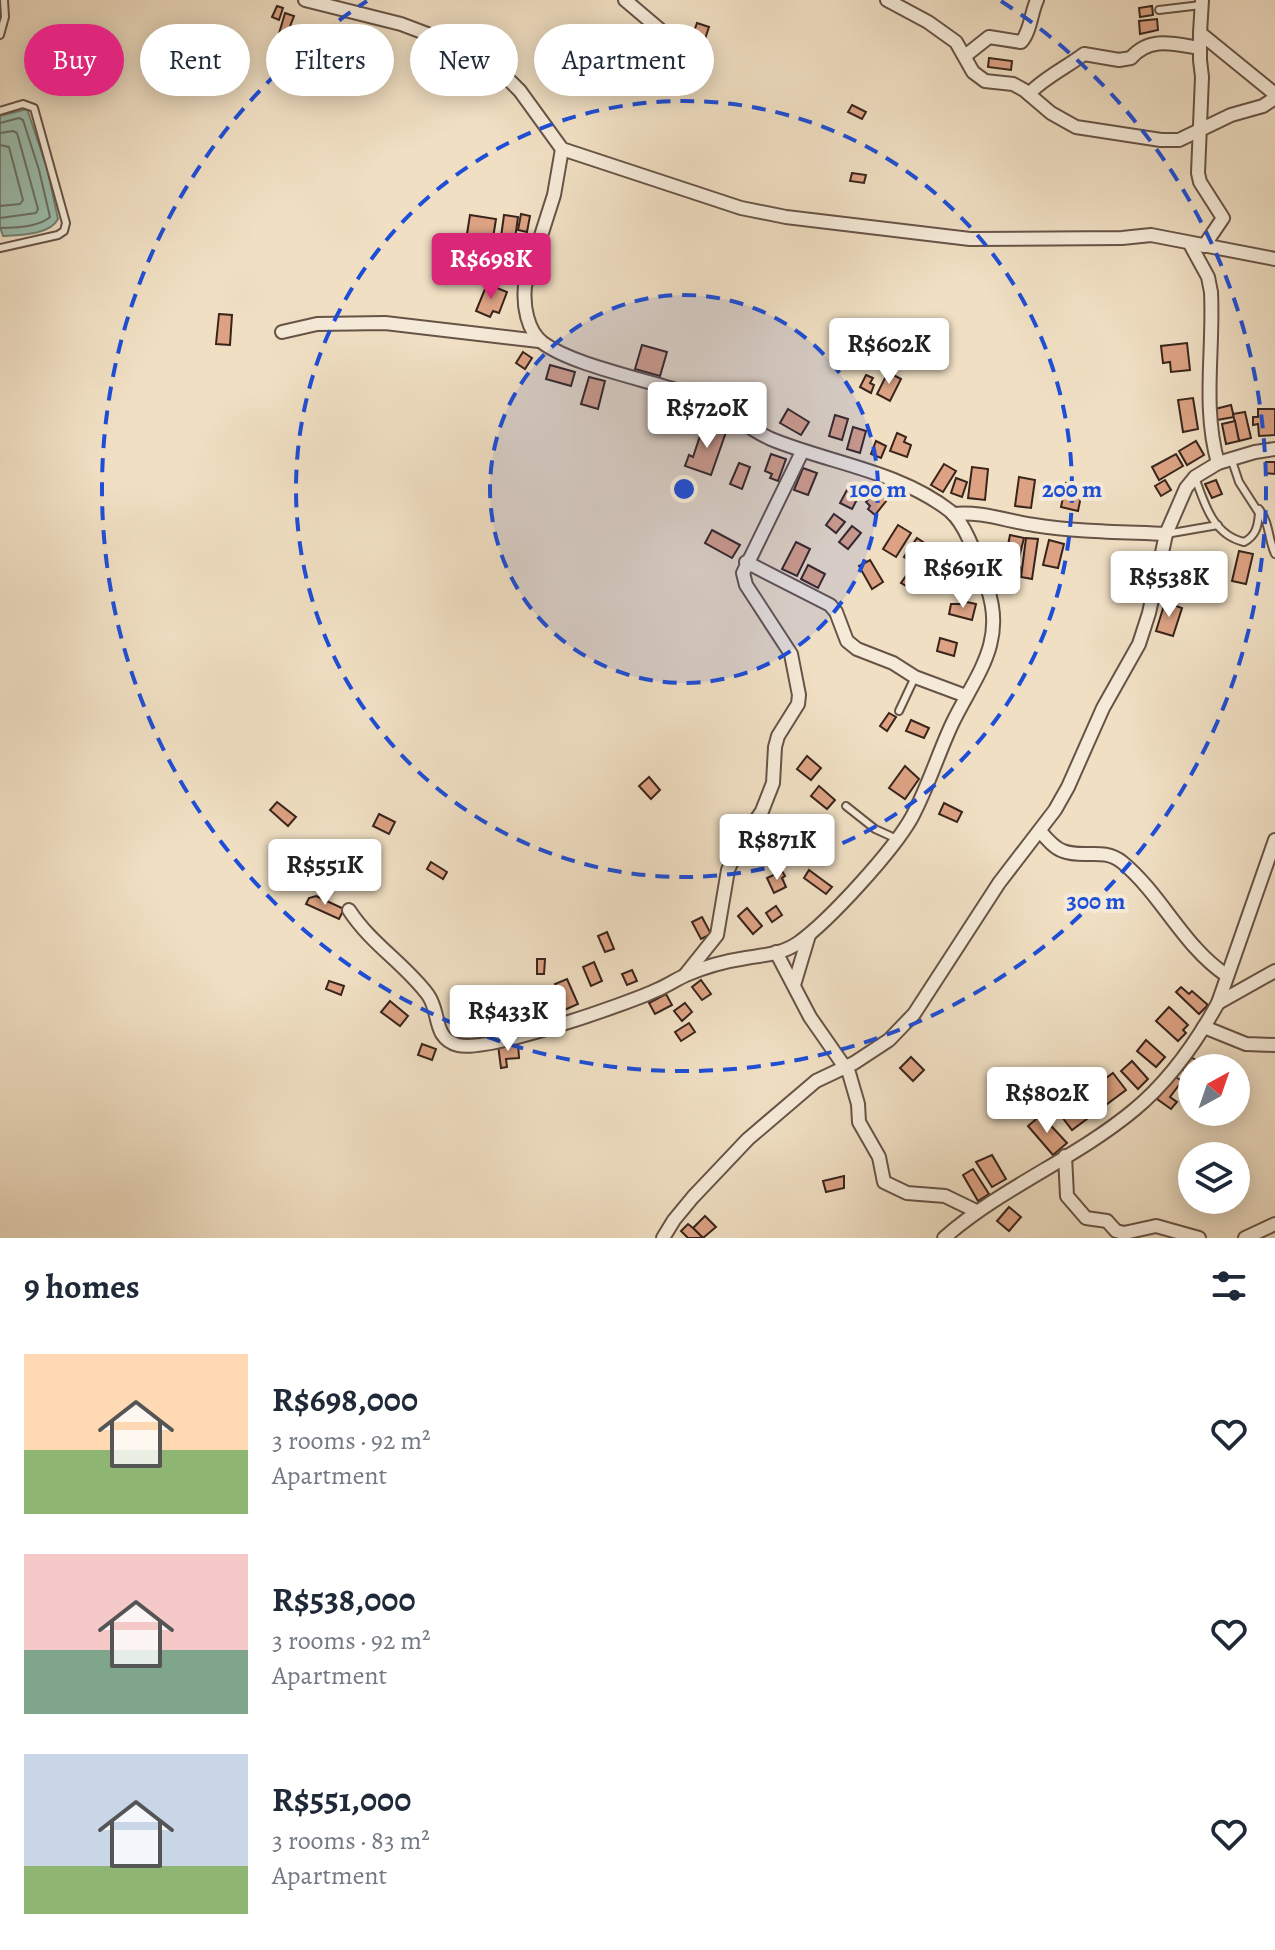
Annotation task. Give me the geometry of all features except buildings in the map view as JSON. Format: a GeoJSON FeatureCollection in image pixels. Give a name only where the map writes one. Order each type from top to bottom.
{"type":"FeatureCollection","features":[{"type":"Feature","properties":{"kind":"street"},"geometry":{"type":"LineString","coordinates":[[305,0],[401,24],[446,41],[501,72],[520,91],[562,149],[741,208],[786,217],[970,239],[1151,235],[1275,259]]}},
{"type":"Feature","properties":{"kind":"street"},"geometry":{"type":"LineString","coordinates":[[625,0],[653,24]]}},
{"type":"Feature","properties":{"kind":"street"},"geometry":{"type":"LineString","coordinates":[[887,0],[928,22],[956,42],[973,72],[985,81],[1013,84],[1051,113],[1076,127],[1161,140],[1179,140],[1231,115],[1263,106],[1275,96],[1200,33]]}},
{"type":"Feature","properties":{"kind":"street"},"geometry":{"type":"LineString","coordinates":[[965,56],[989,37],[1021,42],[1026,37],[1029,17],[1037,0]]}},
{"type":"Feature","properties":{"kind":"street"},"geometry":{"type":"LineString","coordinates":[[1202,2],[1198,173],[1200,182],[1223,218],[1204,246]]}},
{"type":"Feature","properties":{"kind":"street"},"geometry":{"type":"LineString","coordinates":[[1029,94],[1037,85],[1054,77],[1084,54],[1119,60],[1131,58],[1149,43],[1200,48]]}},
{"type":"Feature","properties":{"kind":"street"},"geometry":{"type":"LineString","coordinates":[[539,341],[528,319],[524,302],[525,286],[554,195],[562,149]]}},
{"type":"Feature","properties":{"kind":"street"},"geometry":{"type":"LineString","coordinates":[[1190,244],[1208,277],[1211,292],[1211,439],[1224,461]]}},
{"type":"Feature","properties":{"kind":"street"},"geometry":{"type":"LineString","coordinates":[[282,332],[317,324],[385,323],[539,341],[568,356],[718,406],[764,436],[802,452],[888,477],[953,514],[974,550],[995,615],[992,647],[966,696],[912,816],[897,839],[832,912],[799,942],[776,952],[685,975],[633,1000],[510,1040],[476,1047],[458,1045],[439,1032],[430,998],[368,936],[349,910]]}},
{"type":"Feature","properties":{"kind":"street"},"geometry":{"type":"LineString","coordinates":[[662,1237],[693,1197],[748,1139],[816,1081],[889,1040],[914,1014],[999,883],[1040,831],[1068,787],[1103,708],[1139,644],[1166,534],[1186,488],[1195,477],[1224,461],[1275,449]]}},
{"type":"Feature","properties":{"kind":"street"},"geometry":{"type":"LineString","coordinates":[[685,975],[717,935],[728,870],[741,842],[762,811],[773,783],[778,736],[798,704],[791,654],[746,585],[743,573],[802,452]]}},
{"type":"Feature","properties":{"kind":"street"},"geometry":{"type":"LineString","coordinates":[[953,514],[973,512],[1030,525],[1078,531],[1166,534]]}},
{"type":"Feature","properties":{"kind":"street"},"geometry":{"type":"LineString","coordinates":[[746,562],[830,605],[836,612],[847,641],[857,649],[893,663],[915,677],[966,696]]}},
{"type":"Feature","properties":{"kind":"street"},"geometry":{"type":"LineString","coordinates":[[1040,831],[1061,851],[1108,854],[1124,864],[1149,887],[1160,906],[1200,952],[1226,975]]}},
{"type":"Feature","properties":{"kind":"street"},"geometry":{"type":"LineString","coordinates":[[944,1238],[976,1211],[1135,1109],[1177,1063],[1218,1003],[1275,840]]}},
{"type":"Feature","properties":{"kind":"street"},"geometry":{"type":"LineString","coordinates":[[794,985],[810,931]]}},
{"type":"Feature","properties":{"kind":"street"},"geometry":{"type":"LineString","coordinates":[[776,952],[810,1017],[853,1083],[859,1122],[879,1157],[884,1182],[907,1193],[945,1196],[976,1211]]}},
{"type":"Feature","properties":{"kind":"street"},"geometry":{"type":"LineString","coordinates":[[1218,1003],[1275,971]]}},
{"type":"Feature","properties":{"kind":"street"},"geometry":{"type":"LineString","coordinates":[[1204,1027],[1246,1044],[1275,1045]]}},
{"type":"Feature","properties":{"kind":"street"},"geometry":{"type":"LineString","coordinates":[[1065,1156],[1067,1196],[1086,1218],[1107,1221],[1116,1231],[1124,1233],[1156,1226],[1199,1238]]}},
{"type":"Feature","properties":{"kind":"street"},"geometry":{"type":"LineString","coordinates":[[1245,1238],[1275,1224]]}},
{"type":"Feature","properties":{"kind":"lane"},"geometry":{"type":"LineString","coordinates":[[0,35],[5,17],[4,0]]}},
{"type":"Feature","properties":{"kind":"lane"},"geometry":{"type":"LineString","coordinates":[[1159,10],[1202,2]]}},
{"type":"Feature","properties":{"kind":"lane"},"geometry":{"type":"LineString","coordinates":[[0,111],[23,104],[34,108],[66,223],[64,231],[58,235],[0,248]]}},
{"type":"Feature","properties":{"kind":"lane"},"geometry":{"type":"LineString","coordinates":[[1224,461],[1268,523],[1268,535],[1275,554]]}},
{"type":"Feature","properties":{"kind":"lane"},"geometry":{"type":"LineString","coordinates":[[1195,477],[1202,501],[1218,525],[1235,540],[1244,542],[1256,531],[1257,507]]}},
{"type":"Feature","properties":{"kind":"lane"},"geometry":{"type":"LineString","coordinates":[[1166,534],[1218,525]]}},
{"type":"Feature","properties":{"kind":"lane"},"geometry":{"type":"LineString","coordinates":[[899,711],[915,677]]}},
{"type":"Feature","properties":{"kind":"lane"},"geometry":{"type":"LineString","coordinates":[[846,806],[875,829],[897,839]]}},
{"type":"Feature","properties":{"kind":"water"},"geometry":{"type":"Polygon","coordinates":[[[27,109],[47,168],[58,219],[42,231],[3,236],[0,227],[0,116],[27,109]]]}}]}
